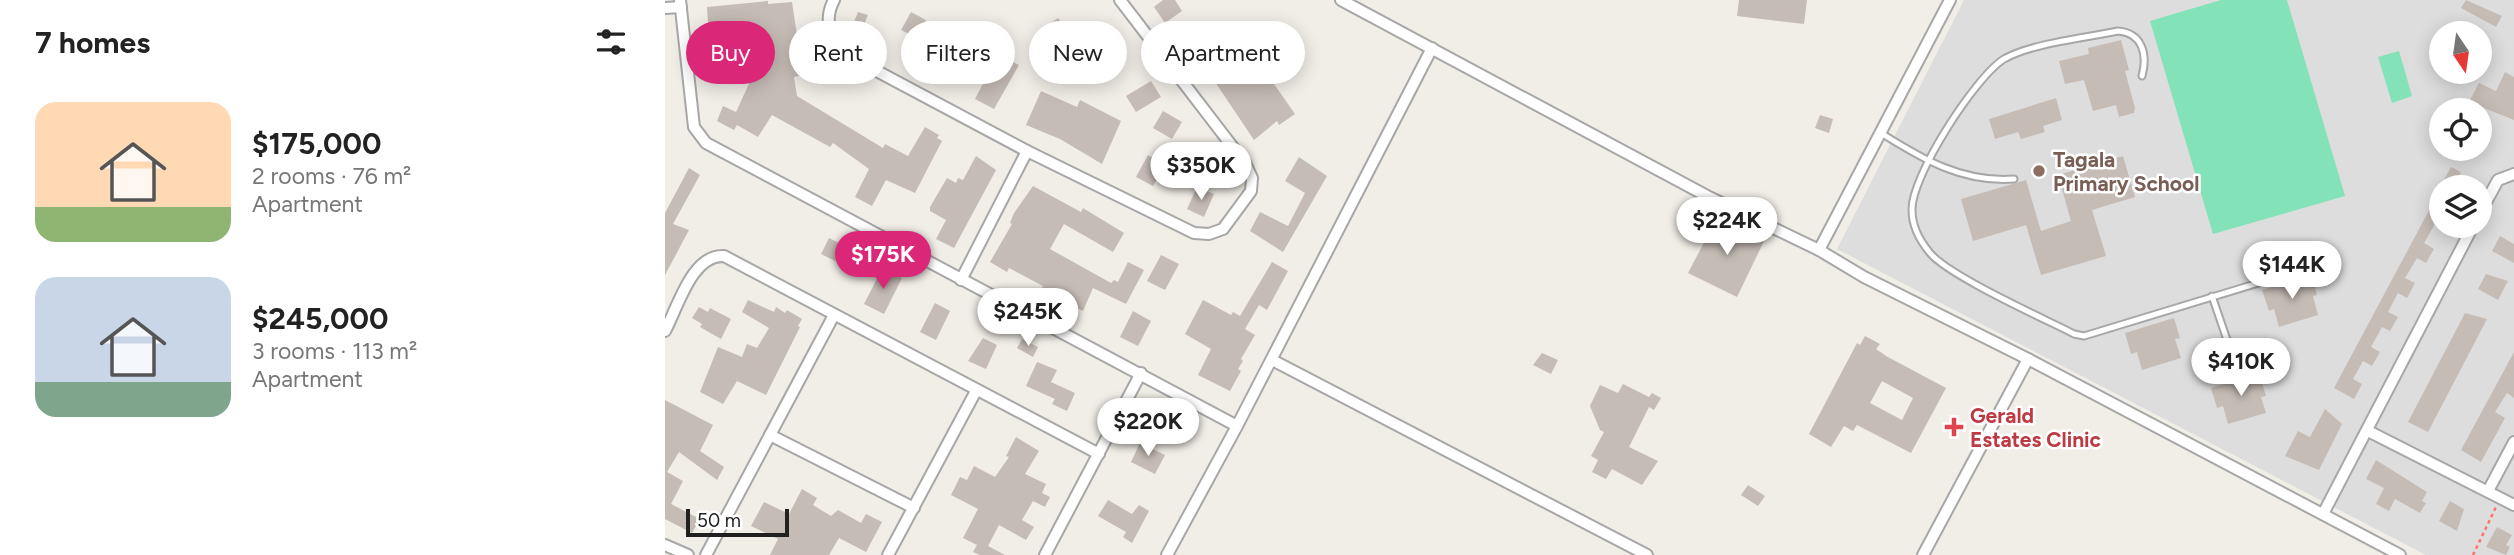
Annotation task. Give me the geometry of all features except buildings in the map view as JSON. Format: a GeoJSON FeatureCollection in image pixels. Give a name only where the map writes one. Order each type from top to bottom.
{"type":"FeatureCollection","features":[{"type":"Feature","properties":{"kind":"street"},"geometry":{"type":"LineString","coordinates":[[834,0],[828,17],[830,31],[843,53],[1027,151],[1195,233],[1209,234],[1223,229],[1251,191],[1252,178],[1245,163],[1120,0]]}},
{"type":"Feature","properties":{"kind":"street"},"geometry":{"type":"LineString","coordinates":[[1341,0],[1707,196],[1819,250],[1864,277],[2028,359],[2400,555]]}},
{"type":"Feature","properties":{"kind":"street"},"geometry":{"type":"LineString","coordinates":[[1819,250],[1950,0]]}},
{"type":"Feature","properties":{"kind":"street"},"geometry":{"type":"LineString","coordinates":[[665,8],[681,3],[698,136],[706,143],[1237,426]]}},
{"type":"Feature","properties":{"kind":"street"},"geometry":{"type":"LineString","coordinates":[[1167,555],[1272,360],[1432,48]]}},
{"type":"Feature","properties":{"kind":"street"},"geometry":{"type":"LineString","coordinates":[[961,280],[1027,151]]}},
{"type":"Feature","properties":{"kind":"street"},"geometry":{"type":"LineString","coordinates":[[2492,191],[2498,180],[2514,174]]}},
{"type":"Feature","properties":{"kind":"street"},"geometry":{"type":"LineString","coordinates":[[2323,514],[2467,238]]}},
{"type":"Feature","properties":{"kind":"street"},"geometry":{"type":"LineString","coordinates":[[665,331],[699,265],[710,257],[725,256],[1099,454]]}},
{"type":"Feature","properties":{"kind":"street"},"geometry":{"type":"LineString","coordinates":[[706,555],[834,315]]}},
{"type":"Feature","properties":{"kind":"street"},"geometry":{"type":"LineString","coordinates":[[1923,555],[2028,359]]}},
{"type":"Feature","properties":{"kind":"street"},"geometry":{"type":"LineString","coordinates":[[1272,360],[1647,555]]}},
{"type":"Feature","properties":{"kind":"street"},"geometry":{"type":"LineString","coordinates":[[1045,555],[1141,373]]}},
{"type":"Feature","properties":{"kind":"street"},"geometry":{"type":"LineString","coordinates":[[888,555],[976,391]]}},
{"type":"Feature","properties":{"kind":"street"},"geometry":{"type":"LineString","coordinates":[[2368,431],[2514,505]]}},
{"type":"Feature","properties":{"kind":"street"},"geometry":{"type":"LineString","coordinates":[[770,435],[914,508]]}},
{"type":"Feature","properties":{"kind":"street"},"geometry":{"type":"LineString","coordinates":[[2488,491],[2514,442]]}},
{"type":"Feature","properties":{"kind":"street"},"geometry":{"type":"LineString","coordinates":[[665,545],[688,555]]}},
{"type":"Feature","properties":{"kind":"lane"},"geometry":{"type":"LineString","coordinates":[[2142,76],[2143,49],[2138,38],[2129,32],[2118,31],[2005,59],[1987,74],[1926,161],[1912,208],[1919,237],[1933,256],[1955,272],[2074,334],[2094,334],[2301,270]]}},
{"type":"Feature","properties":{"kind":"lane"},"geometry":{"type":"LineString","coordinates":[[1881,133],[1926,161],[1976,178],[2014,179]]}},
{"type":"Feature","properties":{"kind":"lane"},"geometry":{"type":"LineString","coordinates":[[2212,296],[2236,366]]}},
{"type":"Feature","properties":{"kind":"path"},"geometry":{"type":"LineString","coordinates":[[2473,555],[2501,498]]}},
{"type":"Feature","properties":{"kind":"shaded area"},"geometry":{"type":"Polygon","coordinates":[[[1964,0],[2514,0],[2514,555],[2426,555],[1837,249],[1964,0]]]}},
{"type":"Feature","properties":{"kind":"green space"},"geometry":{"type":"Polygon","coordinates":[[[2221,0],[2287,0],[2345,196],[2213,234],[2150,21],[2221,0]]]}},
{"type":"Feature","properties":{"kind":"green space"},"geometry":{"type":"Polygon","coordinates":[[[2399,51],[2412,96],[2392,103],[2378,57],[2399,51]]]}},
{"type":"Feature","properties":{"kind":"place","name":"Tagala Primary School"},"geometry":{"type":"Point","coordinates":[2039,171]}},
{"type":"Feature","properties":{"kind":"place","name":"Gerald Estates Clinic"},"geometry":{"type":"Point","coordinates":[1954,427]}}]}
